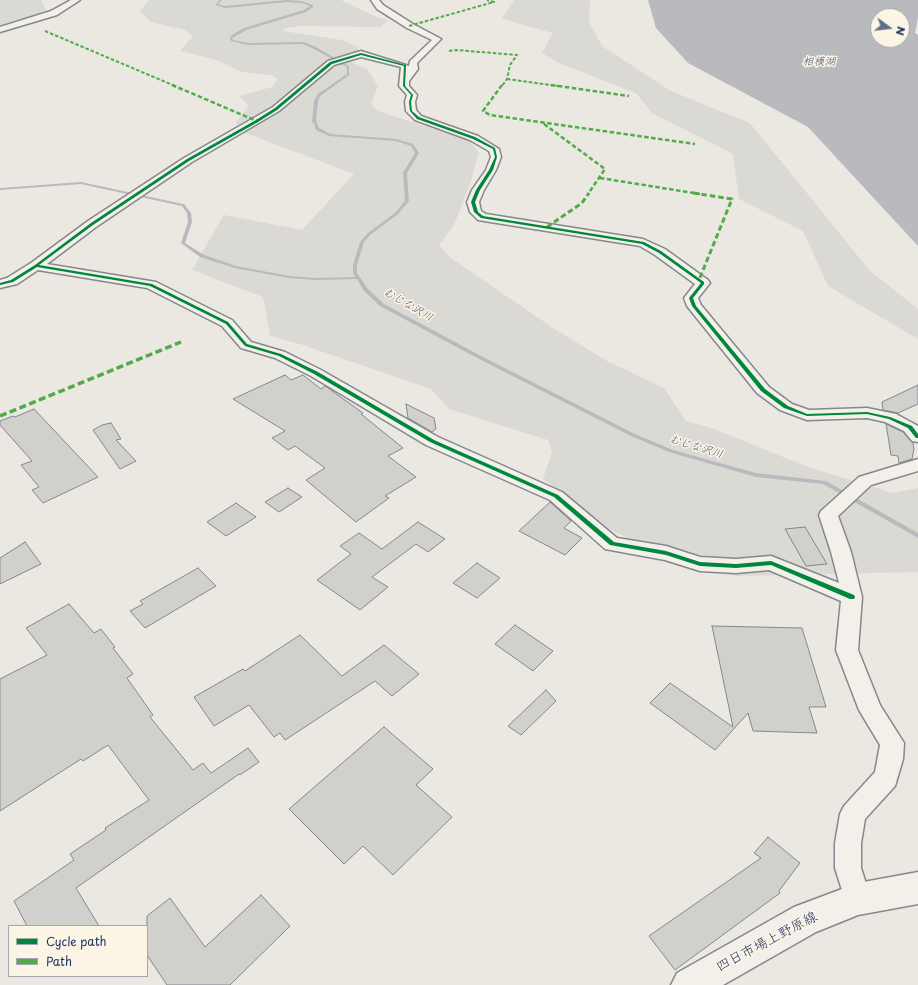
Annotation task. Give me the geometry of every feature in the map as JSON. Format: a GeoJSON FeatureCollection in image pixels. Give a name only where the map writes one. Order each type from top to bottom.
{"type":"FeatureCollection","features":[{"type":"Feature","properties":{"kind":"main road","name":"四日市場上野原線"},"geometry":{"type":"LineString","coordinates":[[689,985],[806,919],[858,899],[910,888],[918,888]]}},
{"type":"Feature","properties":{"kind":"street"},"geometry":{"type":"LineString","coordinates":[[0,30],[54,13],[76,0]]}},
{"type":"Feature","properties":{"kind":"street"},"geometry":{"type":"LineString","coordinates":[[375,0],[380,7],[410,26],[437,39],[413,63],[414,69],[410,77],[405,81]]}},
{"type":"Feature","properties":{"kind":"street"},"geometry":{"type":"LineString","coordinates":[[0,284],[12,281],[36,266],[92,224],[188,160],[276,109],[337,61],[361,54],[405,66],[404,86],[412,95],[410,102],[411,111],[418,118],[474,138],[494,149],[496,157],[491,170],[478,190],[474,202],[476,212],[482,217],[643,243],[660,252],[703,282],[691,298],[694,306],[763,390],[786,407],[807,415],[867,413],[890,418],[910,427],[918,437]]}},
{"type":"Feature","properties":{"kind":"street"},"geometry":{"type":"LineString","coordinates":[[36,266],[151,285],[227,323],[246,345],[280,355],[316,373],[432,441],[556,496],[612,544],[666,553],[700,564],[736,566],[771,563],[852,597]]}},
{"type":"Feature","properties":{"kind":"street"},"geometry":{"type":"LineString","coordinates":[[858,899],[848,868],[848,843],[853,814],[886,778],[891,759],[892,743],[870,710],[847,650],[852,597],[841,552],[828,515],[865,481],[918,465]]}},
{"type":"Feature","properties":{"kind":"shaded area"},"geometry":{"type":"Polygon","coordinates":[[[0,0],[41,0],[46,10],[30,18],[0,28],[0,0]]]}},
{"type":"Feature","properties":{"kind":"shaded area"},"geometry":{"type":"Polygon","coordinates":[[[149,0],[341,0],[376,17],[388,20],[381,27],[301,26],[286,28],[283,31],[342,40],[358,47],[358,51],[338,56],[367,69],[378,86],[371,104],[378,111],[468,140],[479,152],[470,184],[454,225],[439,245],[451,258],[553,328],[607,361],[664,388],[686,421],[711,428],[808,467],[893,493],[918,488],[918,572],[736,576],[683,565],[609,529],[543,479],[552,452],[548,440],[449,409],[431,389],[303,345],[270,336],[263,297],[192,270],[224,215],[302,230],[354,174],[240,131],[236,122],[249,106],[239,96],[272,87],[278,79],[271,75],[241,72],[217,60],[180,51],[193,36],[185,30],[151,22],[140,11],[149,0]]]}},
{"type":"Feature","properties":{"kind":"shaded area"},"geometry":{"type":"Polygon","coordinates":[[[514,0],[590,0],[589,22],[602,46],[671,91],[750,123],[870,271],[918,309],[918,339],[828,286],[803,231],[739,199],[733,154],[652,113],[636,93],[559,63],[542,53],[553,33],[502,18],[514,0]]]}},
{"type":"Feature","properties":{"kind":"water","name":"相模湖"},"geometry":{"type":"Polygon","coordinates":[[[648,0],[918,0],[918,18],[915,33],[918,35],[918,246],[808,127],[688,63],[656,28],[648,0]]]}},
{"type":"Feature","properties":{"kind":"building"},"geometry":{"type":"Polygon","coordinates":[[[285,375],[291,380],[303,375],[321,389],[325,386],[363,413],[361,414],[403,448],[388,456],[416,477],[385,496],[389,498],[356,522],[306,480],[325,468],[295,446],[288,450],[272,438],[285,431],[233,399],[285,375]]]}},
{"type":"Feature","properties":{"kind":"building"},"geometry":{"type":"Polygon","coordinates":[[[918,385],[918,404],[898,413],[883,410],[882,402],[918,385]]]}},
{"type":"Feature","properties":{"kind":"building"},"geometry":{"type":"Polygon","coordinates":[[[406,404],[434,418],[436,429],[432,432],[408,418],[406,404]]]}},
{"type":"Feature","properties":{"kind":"building"},"geometry":{"type":"Polygon","coordinates":[[[34,409],[98,477],[43,503],[32,490],[39,487],[21,465],[32,461],[0,425],[0,421],[13,416],[15,417],[34,409]]]}},
{"type":"Feature","properties":{"kind":"building"},"geometry":{"type":"Polygon","coordinates":[[[111,423],[121,439],[116,440],[136,461],[120,469],[93,430],[102,425],[111,423]]]}},
{"type":"Feature","properties":{"kind":"building"},"geometry":{"type":"Polygon","coordinates":[[[886,424],[903,432],[913,443],[914,449],[912,459],[899,463],[898,456],[891,455],[886,424]]]}},
{"type":"Feature","properties":{"kind":"building"},"geometry":{"type":"Polygon","coordinates":[[[288,488],[302,497],[279,512],[265,502],[288,488]]]}},
{"type":"Feature","properties":{"kind":"building"},"geometry":{"type":"Polygon","coordinates":[[[550,502],[571,521],[564,528],[582,538],[565,555],[519,531],[550,502]]]}},
{"type":"Feature","properties":{"kind":"building"},"geometry":{"type":"Polygon","coordinates":[[[236,503],[256,517],[226,536],[207,522],[236,503]]]}},
{"type":"Feature","properties":{"kind":"building"},"geometry":{"type":"Polygon","coordinates":[[[418,522],[445,539],[428,552],[416,544],[372,577],[388,587],[360,610],[317,580],[351,554],[340,546],[359,533],[382,549],[418,522]]]}},
{"type":"Feature","properties":{"kind":"building"},"geometry":{"type":"Polygon","coordinates":[[[805,527],[827,564],[806,566],[785,529],[805,527]]]}},
{"type":"Feature","properties":{"kind":"building"},"geometry":{"type":"Polygon","coordinates":[[[25,542],[41,564],[0,584],[0,558],[25,542]]]}},
{"type":"Feature","properties":{"kind":"building"},"geometry":{"type":"Polygon","coordinates":[[[477,563],[500,578],[477,598],[453,583],[477,563]]]}},
{"type":"Feature","properties":{"kind":"building"},"geometry":{"type":"Polygon","coordinates":[[[198,568],[216,586],[145,628],[130,611],[143,604],[140,601],[198,568]]]}},
{"type":"Feature","properties":{"kind":"building"},"geometry":{"type":"Polygon","coordinates":[[[69,604],[94,633],[101,629],[115,647],[113,648],[133,674],[127,678],[153,715],[150,717],[193,770],[203,763],[211,773],[248,748],[259,762],[240,775],[239,774],[76,888],[98,925],[26,925],[14,901],[74,860],[70,854],[106,830],[105,828],[149,800],[108,745],[83,761],[81,759],[0,811],[0,679],[47,655],[26,628],[69,604]]]}},
{"type":"Feature","properties":{"kind":"building"},"geometry":{"type":"Polygon","coordinates":[[[515,625],[553,651],[533,671],[495,644],[515,625]]]}},
{"type":"Feature","properties":{"kind":"building"},"geometry":{"type":"Polygon","coordinates":[[[712,626],[802,628],[826,707],[809,707],[817,733],[753,731],[748,713],[715,750],[650,703],[670,683],[733,727],[712,626]]]}},
{"type":"Feature","properties":{"kind":"building"},"geometry":{"type":"Polygon","coordinates":[[[300,635],[342,676],[384,645],[419,674],[392,696],[375,681],[285,740],[280,733],[274,737],[249,705],[214,726],[194,697],[243,669],[245,671],[300,635]]]}},
{"type":"Feature","properties":{"kind":"building"},"geometry":{"type":"Polygon","coordinates":[[[546,690],[556,701],[521,735],[508,726],[546,690]]]}},
{"type":"Feature","properties":{"kind":"building"},"geometry":{"type":"Polygon","coordinates":[[[384,727],[433,769],[416,785],[452,817],[393,875],[363,846],[344,864],[289,809],[384,727]]]}},
{"type":"Feature","properties":{"kind":"building"},"geometry":{"type":"Polygon","coordinates":[[[768,837],[800,863],[779,891],[780,893],[675,970],[649,936],[761,858],[754,853],[768,837]]]}},
{"type":"Feature","properties":{"kind":"building"},"geometry":{"type":"Polygon","coordinates":[[[261,895],[290,926],[230,985],[167,985],[148,956],[147,916],[170,898],[205,947],[261,895]]]}},
{"type":"Feature","properties":{"kind":"waterway","name":"むじな沢川"},"geometry":{"type":"LineString","coordinates":[[221,0],[216,4],[225,7],[287,1],[301,2],[312,6],[305,11],[245,29],[233,36],[231,38],[232,41],[248,44],[303,43],[348,67],[348,74],[319,95],[316,101],[314,122],[317,129],[329,135],[396,140],[412,145],[417,153],[405,173],[407,201],[397,213],[369,234],[362,242],[355,265],[355,273],[366,290],[382,305],[481,358],[633,435],[671,451],[756,475],[824,482],[918,536]]}},
{"type":"Feature","properties":{"kind":"waterway"},"geometry":{"type":"LineString","coordinates":[[0,189],[81,183],[183,205],[189,213],[190,222],[183,243],[202,256],[235,267],[289,277],[315,279],[358,278]]}},
{"type":"Feature","properties":{"kind":"marked path"},"geometry":{"type":"LineString","coordinates":[[409,26],[494,2],[487,0]]}},
{"type":"Feature","properties":{"kind":"marked path"},"geometry":{"type":"LineString","coordinates":[[45,31],[257,121]]}},
{"type":"Feature","properties":{"kind":"marked path"},"geometry":{"type":"LineString","coordinates":[[449,51],[456,50],[517,55],[510,65],[507,79],[483,111],[490,115],[695,144]]}},
{"type":"Feature","properties":{"kind":"marked path"},"geometry":{"type":"LineString","coordinates":[[507,79],[629,96]]}},
{"type":"Feature","properties":{"kind":"marked path"},"geometry":{"type":"LineString","coordinates":[[544,124],[605,169],[582,203],[547,227]]}},
{"type":"Feature","properties":{"kind":"marked path"},"geometry":{"type":"LineString","coordinates":[[600,178],[732,199],[699,280]]}},
{"type":"Feature","properties":{"kind":"marked path"},"geometry":{"type":"LineString","coordinates":[[0,416],[181,342]]}},
{"type":"Feature","properties":{"kind":"cycle path"},"geometry":{"type":"LineString","coordinates":[[0,284],[12,281],[36,266],[92,224],[188,160],[276,109],[331,63],[361,54],[405,66],[404,86],[412,95],[410,102],[411,111],[418,118],[474,138],[494,149],[496,157],[491,170],[478,190],[473,202],[476,212],[482,217],[643,243],[660,252],[703,283],[691,298],[694,306],[763,390],[786,407],[807,415],[867,413],[890,418],[910,427],[918,437]]}},
{"type":"Feature","properties":{"kind":"cycle path"},"geometry":{"type":"LineString","coordinates":[[36,266],[151,285],[227,323],[246,345],[280,355],[316,373],[432,441],[556,496],[612,544],[666,553],[700,564],[736,566],[771,563],[852,597]]}}]}
